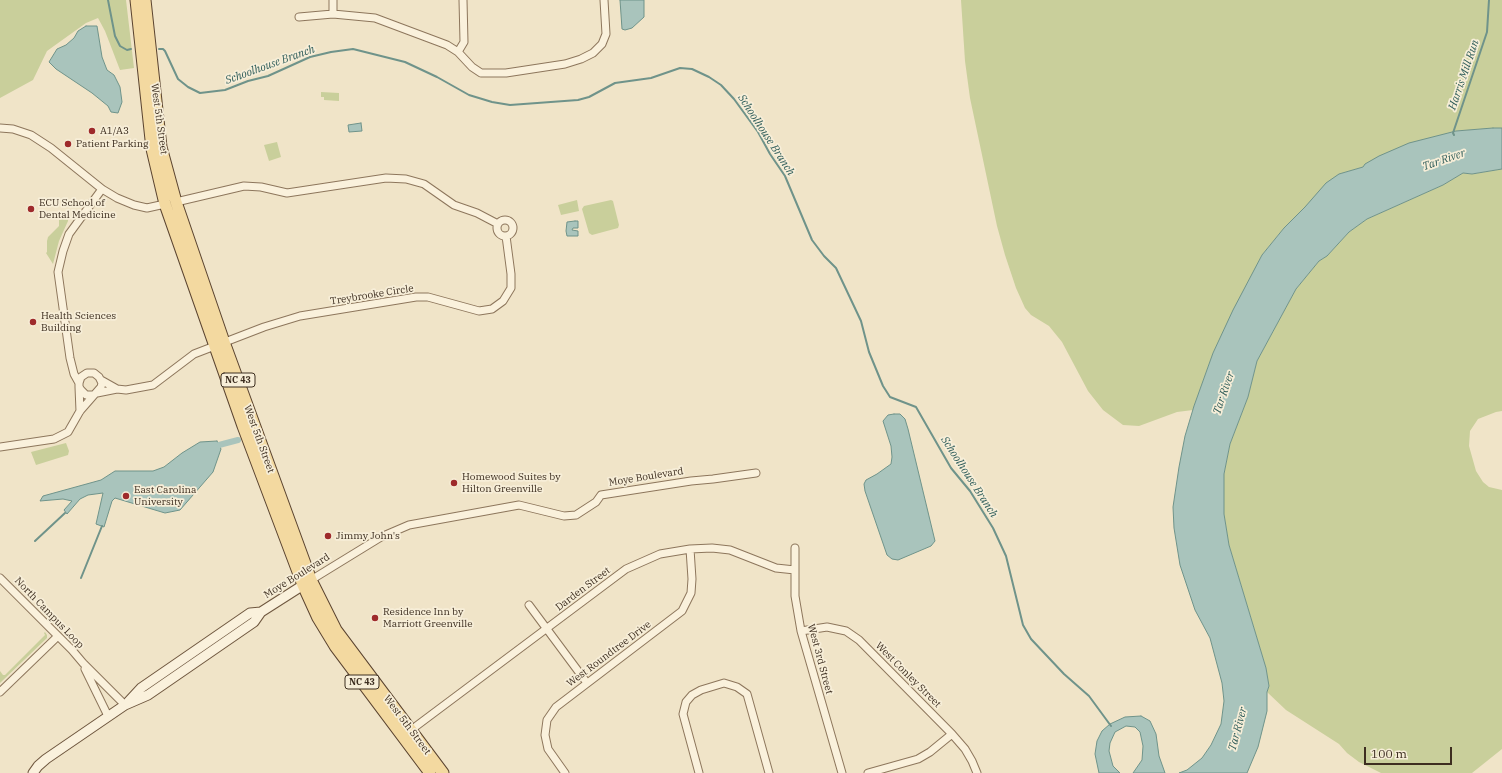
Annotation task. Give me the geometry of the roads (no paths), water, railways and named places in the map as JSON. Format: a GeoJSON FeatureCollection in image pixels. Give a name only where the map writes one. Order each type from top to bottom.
{"type":"FeatureCollection","features":[{"type":"Feature","properties":{"kind":"main road","name":"West 5th Street"},"geometry":{"type":"LineString","coordinates":[[136,0],[152,149],[219,344],[307,582],[318,618],[335,646],[430,773]]}},
{"type":"Feature","properties":{"kind":"main road","name":"West 5th Street"},"geometry":{"type":"LineString","coordinates":[[145,0],[161,147],[170,203]]}},
{"type":"Feature","properties":{"kind":"main road","name":"West 5th Street"},"geometry":{"type":"LineString","coordinates":[[307,582],[336,630],[443,773]]}},
{"type":"Feature","properties":{"kind":"main road"},"geometry":{"type":"LineString","coordinates":[[409,744],[419,750],[437,773]]}},
{"type":"Feature","properties":{"kind":"street"},"geometry":{"type":"LineString","coordinates":[[333,0],[333,14]]}},
{"type":"Feature","properties":{"kind":"street"},"geometry":{"type":"LineString","coordinates":[[458,52],[464,42],[463,0]]}},
{"type":"Feature","properties":{"kind":"street"},"geometry":{"type":"LineString","coordinates":[[299,17],[333,14],[375,18],[447,45],[458,52],[472,67],[481,73],[506,73],[565,64],[593,53],[602,44],[606,34],[604,0]]}},
{"type":"Feature","properties":{"kind":"street","name":"Treybrooke Circle"},"geometry":{"type":"LineString","coordinates":[[0,128],[13,129],[31,135],[51,148],[102,189],[117,198],[134,205],[147,208],[244,186],[261,187],[287,194],[386,178],[406,179],[424,184],[454,205],[476,213],[498,224]]}},
{"type":"Feature","properties":{"kind":"street"},"geometry":{"type":"LineString","coordinates":[[95,394],[86,394],[81,390],[74,374],[58,272],[63,251],[70,234],[102,189]]}},
{"type":"Feature","properties":{"kind":"street","name":"Treybrooke Circle"},"geometry":{"type":"LineString","coordinates":[[498,224],[504,220],[512,225],[512,232],[506,236]]}},
{"type":"Feature","properties":{"kind":"street","name":"Treybrooke Circle"},"geometry":{"type":"LineString","coordinates":[[498,224],[497,229],[499,233],[506,236]]}},
{"type":"Feature","properties":{"kind":"street","name":"Treybrooke Circle"},"geometry":{"type":"LineString","coordinates":[[95,394],[117,389],[126,390],[153,385],[194,354],[281,321],[300,316],[416,297],[428,297],[479,311],[492,309],[503,301],[511,288],[511,274],[506,236]]}},
{"type":"Feature","properties":{"kind":"street"},"geometry":{"type":"LineString","coordinates":[[71,362],[78,369],[87,373],[97,374],[101,380],[117,389]]}},
{"type":"Feature","properties":{"kind":"street"},"geometry":{"type":"LineString","coordinates":[[80,411],[79,385],[81,377],[87,373]]}},
{"type":"Feature","properties":{"kind":"street"},"geometry":{"type":"LineString","coordinates":[[0,447],[54,439],[62,436],[71,428],[80,411],[101,387],[101,380]]}},
{"type":"Feature","properties":{"kind":"street","name":"Moye Boulevard"},"geometry":{"type":"LineString","coordinates":[[33,773],[46,759],[125,705],[141,688],[250,613],[261,612],[381,537],[409,525],[520,505],[564,516],[576,516],[596,502],[601,494],[756,473]]}},
{"type":"Feature","properties":{"kind":"street","name":"Darden Street"},"geometry":{"type":"LineString","coordinates":[[411,730],[626,569],[660,554],[690,549],[712,548],[730,550],[776,568],[795,570]]}},
{"type":"Feature","properties":{"kind":"street","name":"West 3rd Street"},"geometry":{"type":"LineString","coordinates":[[795,548],[795,596],[801,630],[842,773]]}},
{"type":"Feature","properties":{"kind":"street","name":"West Roundtree Drive"},"geometry":{"type":"LineString","coordinates":[[565,773],[548,750],[545,735],[548,720],[556,707],[682,611],[692,593],[690,549]]}},
{"type":"Feature","properties":{"kind":"street","name":"North Campus Loop"},"geometry":{"type":"LineString","coordinates":[[0,578],[125,705]]}},
{"type":"Feature","properties":{"kind":"street"},"geometry":{"type":"LineString","coordinates":[[529,605],[588,683]]}},
{"type":"Feature","properties":{"kind":"street","name":"West Conley Street"},"geometry":{"type":"LineString","coordinates":[[801,630],[827,627],[846,631],[858,640],[966,749],[977,773]]}},
{"type":"Feature","properties":{"kind":"street"},"geometry":{"type":"LineString","coordinates":[[0,692],[58,636]]}},
{"type":"Feature","properties":{"kind":"street","name":"North Campus Loop"},"geometry":{"type":"LineString","coordinates":[[83,663],[108,716]]}},
{"type":"Feature","properties":{"kind":"street"},"geometry":{"type":"LineString","coordinates":[[699,773],[683,714],[686,702],[692,695],[701,690],[724,683],[737,687],[746,694],[769,773]]}},
{"type":"Feature","properties":{"kind":"street"},"geometry":{"type":"LineString","coordinates":[[868,773],[918,759],[930,752],[952,734]]}},
{"type":"Feature","properties":{"kind":"water"},"geometry":{"type":"Polygon","coordinates":[[[620,0],[644,0],[644,17],[632,28],[625,30],[622,29],[620,0]]]}},
{"type":"Feature","properties":{"kind":"water"},"geometry":{"type":"Polygon","coordinates":[[[86,26],[97,26],[102,57],[107,70],[114,75],[120,87],[122,102],[118,113],[111,112],[108,106],[92,93],[56,69],[49,62],[57,49],[66,45],[74,38],[78,31],[86,26]]]}},
{"type":"Feature","properties":{"kind":"water"},"geometry":{"type":"Polygon","coordinates":[[[361,123],[362,131],[349,132],[348,125],[361,123]]]}},
{"type":"Feature","properties":{"kind":"water","name":"Tar River"},"geometry":{"type":"Polygon","coordinates":[[[1502,128],[1502,169],[1472,174],[1463,173],[1443,185],[1367,219],[1349,232],[1327,256],[1319,261],[1296,289],[1257,361],[1248,397],[1230,444],[1224,474],[1224,514],[1229,545],[1266,668],[1269,686],[1267,692],[1267,711],[1258,747],[1247,773],[1179,773],[1187,770],[1202,758],[1211,745],[1221,724],[1224,701],[1222,683],[1210,638],[1195,610],[1180,565],[1174,528],[1173,507],[1185,436],[1194,406],[1213,353],[1233,310],[1262,255],[1284,228],[1326,183],[1339,174],[1363,167],[1365,164],[1379,156],[1409,143],[1456,131],[1502,128]]]}},
{"type":"Feature","properties":{"kind":"water"},"geometry":{"type":"Polygon","coordinates":[[[578,221],[578,228],[573,228],[572,230],[578,231],[578,236],[567,236],[567,222],[578,221]]]}},
{"type":"Feature","properties":{"kind":"water"},"geometry":{"type":"Polygon","coordinates":[[[900,414],[905,419],[935,541],[931,546],[898,560],[892,559],[887,555],[865,491],[864,484],[866,480],[891,464],[891,446],[883,421],[888,415],[900,414]]]}},
{"type":"Feature","properties":{"kind":"water"},"geometry":{"type":"Polygon","coordinates":[[[217,441],[221,449],[213,472],[180,510],[165,513],[115,498],[112,501],[104,527],[96,524],[103,493],[88,495],[80,499],[67,514],[64,510],[72,501],[63,499],[40,501],[43,496],[101,480],[115,471],[153,471],[164,467],[182,453],[200,442],[217,441]]]}},
{"type":"Feature","properties":{"kind":"water"},"geometry":{"type":"Polygon","coordinates":[[[1141,716],[1150,721],[1156,734],[1159,756],[1165,773],[1133,773],[1142,760],[1143,746],[1140,732],[1135,727],[1126,726],[1115,732],[1110,743],[1109,751],[1113,766],[1120,773],[1099,773],[1095,754],[1097,741],[1102,731],[1110,724],[1125,717],[1141,716]]]}},
{"type":"Feature","properties":{"kind":"waterway","name":"Schoolhouse Branch"},"geometry":{"type":"LineString","coordinates":[[108,0],[115,36],[120,46],[127,50],[131,49]]}},
{"type":"Feature","properties":{"kind":"waterway","name":"Harris Mill Run"},"geometry":{"type":"LineString","coordinates":[[1454,135],[1453,133],[1487,32],[1489,0]]}},
{"type":"Feature","properties":{"kind":"waterway","name":"Schoolhouse Branch"},"geometry":{"type":"LineString","coordinates":[[159,49],[163,49],[165,51],[178,79],[188,87],[200,93],[225,90],[248,81],[268,76],[310,57],[353,49],[405,62],[437,77],[469,95],[492,102],[510,105],[578,100],[589,97],[615,83],[651,78],[680,68],[692,69],[709,77],[721,85],[734,99],[758,132],[770,154],[785,176],[812,240],[824,256],[836,268],[861,321],[869,352],[883,386],[890,397],[916,407],[951,468],[970,491],[993,528],[1006,556],[1023,625],[1031,639],[1064,674],[1089,696],[1111,726]]}},
{"type":"Feature","properties":{"kind":"waterway"},"geometry":{"type":"LineString","coordinates":[[219,445],[238,440]]}},
{"type":"Feature","properties":{"kind":"waterway"},"geometry":{"type":"LineString","coordinates":[[35,541],[65,513]]}},
{"type":"Feature","properties":{"kind":"waterway"},"geometry":{"type":"LineString","coordinates":[[81,578],[102,526]]}},
{"type":"Feature","properties":{"kind":"place","name":"A1/A3"},"geometry":{"type":"Point","coordinates":[92,131]}},
{"type":"Feature","properties":{"kind":"place","name":"Patient Parking"},"geometry":{"type":"Point","coordinates":[68,144]}},
{"type":"Feature","properties":{"kind":"place","name":"ECU School of Dental Medicine"},"geometry":{"type":"Point","coordinates":[31,209]}},
{"type":"Feature","properties":{"kind":"place","name":"Health Sciences Building"},"geometry":{"type":"Point","coordinates":[33,322]}},
{"type":"Feature","properties":{"kind":"place","name":"Homewood Suites by Hilton Greenville"},"geometry":{"type":"Point","coordinates":[454,483]}},
{"type":"Feature","properties":{"kind":"place","name":"East Carolina University"},"geometry":{"type":"Point","coordinates":[126,496]}},
{"type":"Feature","properties":{"kind":"place","name":"Jimmy John's"},"geometry":{"type":"Point","coordinates":[328,536]}},
{"type":"Feature","properties":{"kind":"place","name":"Residence Inn by Marriott Greenville"},"geometry":{"type":"Point","coordinates":[375,618]}}]}
